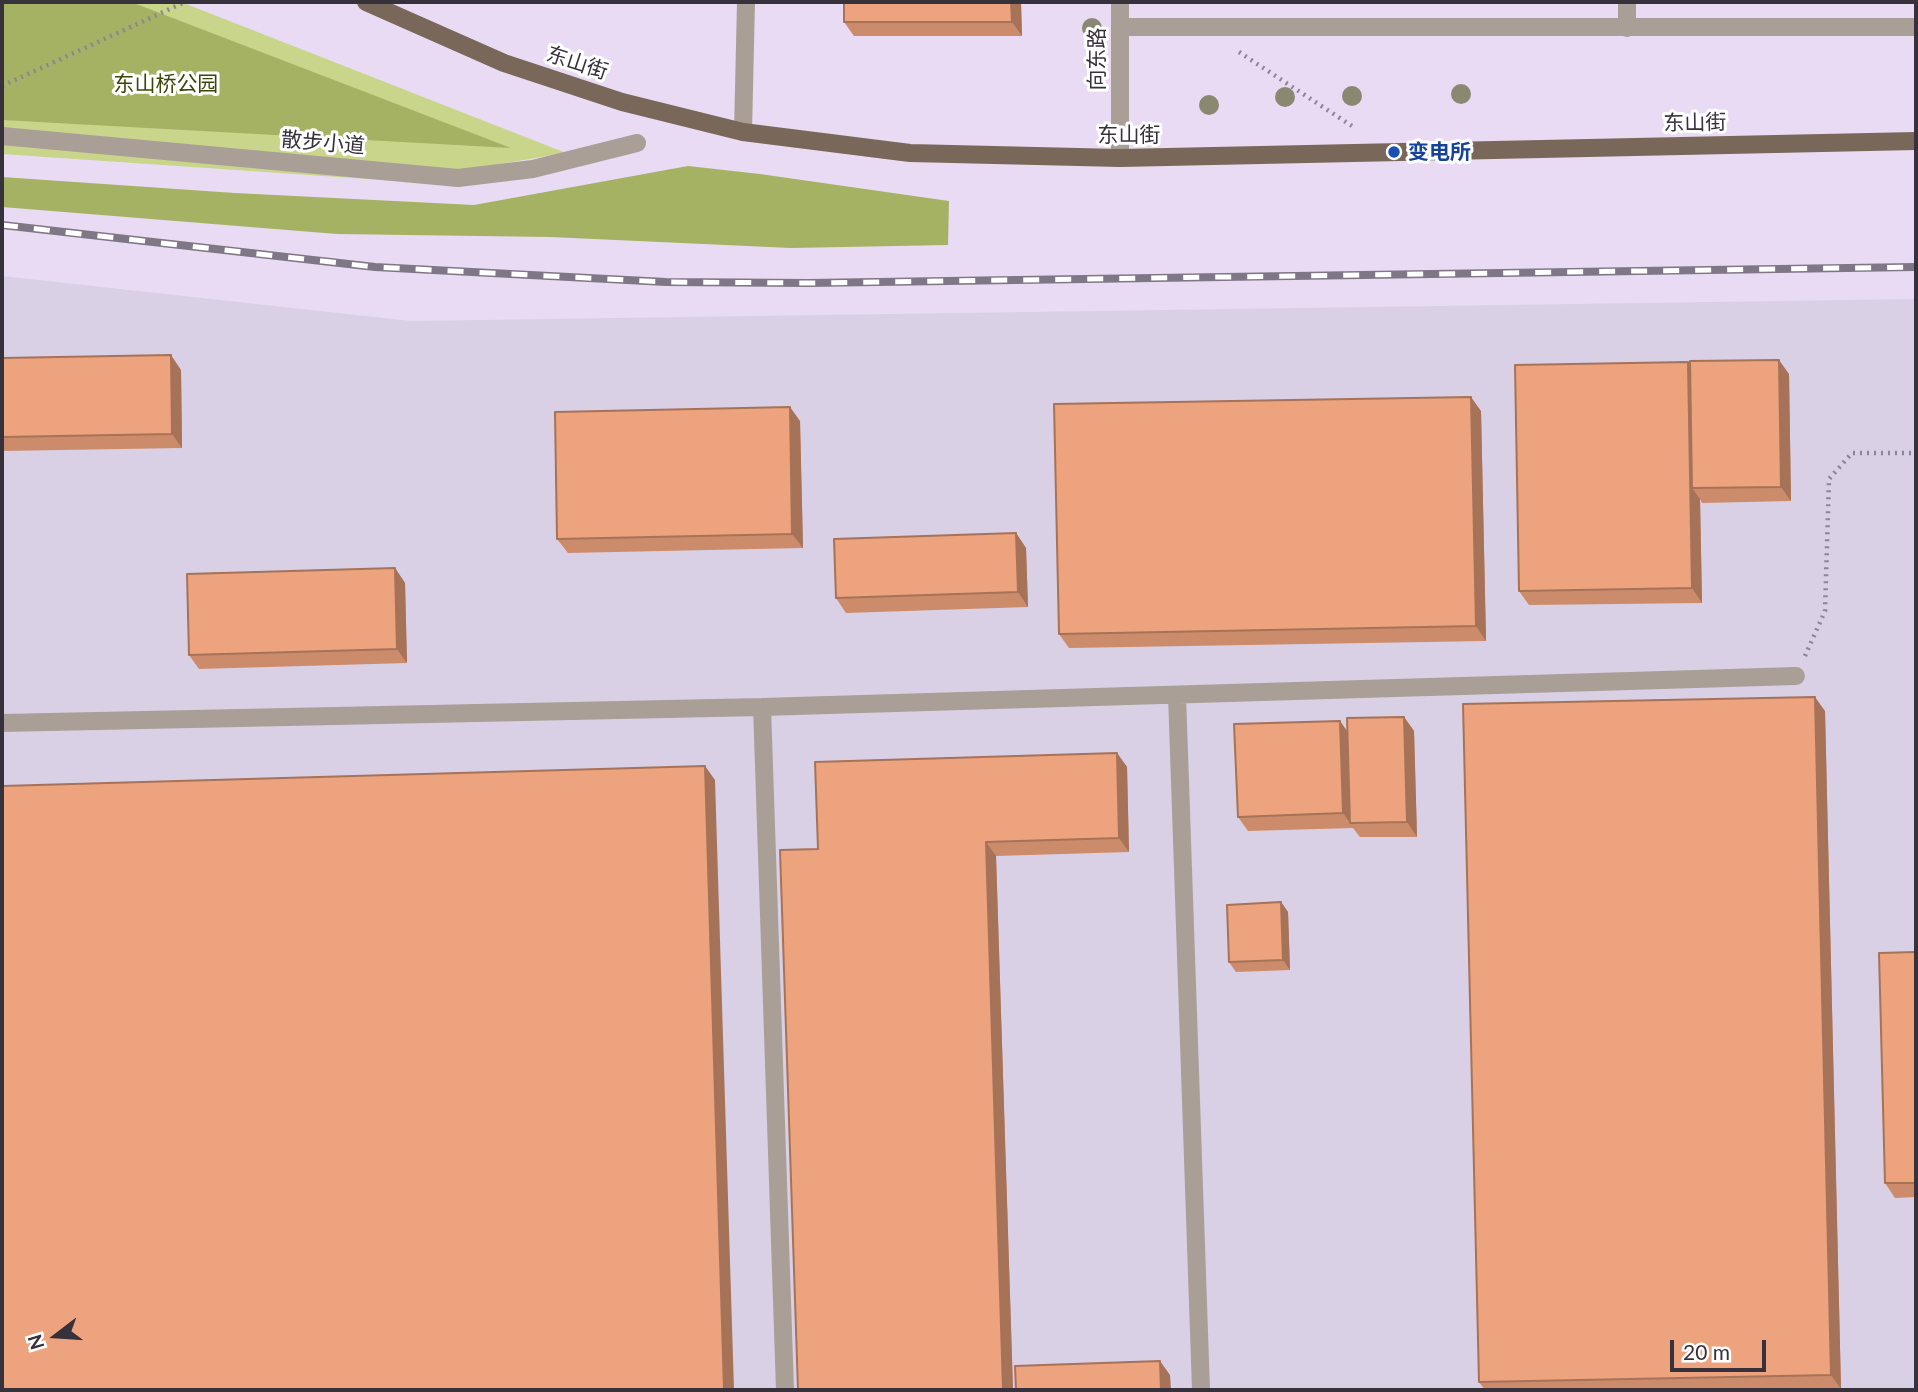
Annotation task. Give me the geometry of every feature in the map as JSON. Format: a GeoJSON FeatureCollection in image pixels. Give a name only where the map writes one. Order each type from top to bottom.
{"type":"FeatureCollection","features":[{"type":"Feature","properties":{"kind":"main road","name":"东山街"},"geometry":{"type":"LineString","coordinates":[[366,2],[503,63],[622,102],[743,132],[910,153],[1120,158],[1916,141]]}},
{"type":"Feature","properties":{"kind":"street"},"geometry":{"type":"LineString","coordinates":[[743,132],[746,2]]}},
{"type":"Feature","properties":{"kind":"street","name":"向东路"},"geometry":{"type":"LineString","coordinates":[[1120,2],[1120,158]]}},
{"type":"Feature","properties":{"kind":"street"},"geometry":{"type":"LineString","coordinates":[[1627,2],[1627,28]]}},
{"type":"Feature","properties":{"kind":"street"},"geometry":{"type":"LineString","coordinates":[[1120,27],[1916,27]]}},
{"type":"Feature","properties":{"kind":"street","name":"散步小道"},"geometry":{"type":"LineString","coordinates":[[2,136],[458,178],[533,169],[637,142]]}},
{"type":"Feature","properties":{"kind":"street"},"geometry":{"type":"LineString","coordinates":[[2,723],[762,707],[1796,677]]}},
{"type":"Feature","properties":{"kind":"street"},"geometry":{"type":"LineString","coordinates":[[1177,695],[1201,1390]]}},
{"type":"Feature","properties":{"kind":"street"},"geometry":{"type":"LineString","coordinates":[[762,707],[785,1390]]}},
{"type":"Feature","properties":{"kind":"path"},"geometry":{"type":"LineString","coordinates":[[2,86],[185,2]]}},
{"type":"Feature","properties":{"kind":"path"},"geometry":{"type":"LineString","coordinates":[[1231,47],[1394,152]]}},
{"type":"Feature","properties":{"kind":"path"},"geometry":{"type":"LineString","coordinates":[[1796,677],[1825,611],[1829,479],[1852,453],[1916,453]]}},
{"type":"Feature","properties":{"kind":"shaded area"},"geometry":{"type":"Polygon","coordinates":[[[2,276],[411,321],[1916,299],[1916,1390],[2,1390],[2,276]]]}},
{"type":"Feature","properties":{"kind":"green space","name":"东山桥公园"},"geometry":{"type":"Polygon","coordinates":[[[2,2],[181,2],[566,153],[397,181],[2,154],[2,2]]]}},
{"type":"Feature","properties":{"kind":"green space","name":"东山桥公园"},"geometry":{"type":"Polygon","coordinates":[[[2,2],[131,2],[511,148],[2,120],[2,2]]]}},
{"type":"Feature","properties":{"kind":"green space"},"geometry":{"type":"Polygon","coordinates":[[[688,166],[949,201],[948,245],[791,248],[550,237],[337,234],[2,207],[2,177],[235,193],[474,205],[688,166]]]}},
{"type":"Feature","properties":{"kind":"building"},"geometry":{"type":"Polygon","coordinates":[[[844,2],[1011,2],[1012,22],[844,22],[844,2]]]}},
{"type":"Feature","properties":{"kind":"building"},"geometry":{"type":"Polygon","coordinates":[[[171,355],[172,434],[2,437],[2,358],[171,355]]]}},
{"type":"Feature","properties":{"kind":"building"},"geometry":{"type":"Polygon","coordinates":[[[1779,360],[1781,487],[1692,488],[1690,361],[1779,360]]]}},
{"type":"Feature","properties":{"kind":"building"},"geometry":{"type":"Polygon","coordinates":[[[1688,362],[1692,588],[1519,591],[1515,365],[1688,362]]]}},
{"type":"Feature","properties":{"kind":"building"},"geometry":{"type":"Polygon","coordinates":[[[1471,397],[1476,626],[1059,634],[1054,404],[1471,397]]]}},
{"type":"Feature","properties":{"kind":"building"},"geometry":{"type":"Polygon","coordinates":[[[790,407],[792,534],[557,539],[555,412],[790,407]]]}},
{"type":"Feature","properties":{"kind":"building"},"geometry":{"type":"Polygon","coordinates":[[[1016,533],[1018,592],[836,598],[834,539],[1016,533]]]}},
{"type":"Feature","properties":{"kind":"building"},"geometry":{"type":"Polygon","coordinates":[[[395,568],[397,649],[189,655],[187,574],[395,568]]]}},
{"type":"Feature","properties":{"kind":"building"},"geometry":{"type":"Polygon","coordinates":[[[1815,697],[1831,1375],[1479,1382],[1463,704],[1815,697]]]}},
{"type":"Feature","properties":{"kind":"building"},"geometry":{"type":"Polygon","coordinates":[[[1404,717],[1407,822],[1350,823],[1347,718],[1404,717]]]}},
{"type":"Feature","properties":{"kind":"building"},"geometry":{"type":"Polygon","coordinates":[[[1340,721],[1343,813],[1238,817],[1234,724],[1340,721]]]}},
{"type":"Feature","properties":{"kind":"building"},"geometry":{"type":"Polygon","coordinates":[[[1117,753],[1119,838],[986,842],[1003,1390],[798,1390],[780,850],[818,849],[815,762],[1117,753]]]}},
{"type":"Feature","properties":{"kind":"building"},"geometry":{"type":"Polygon","coordinates":[[[705,766],[724,1390],[2,1390],[2,786],[705,766]]]}},
{"type":"Feature","properties":{"kind":"building"},"geometry":{"type":"Polygon","coordinates":[[[1281,902],[1283,960],[1229,962],[1227,905],[1281,902]]]}},
{"type":"Feature","properties":{"kind":"building"},"geometry":{"type":"Polygon","coordinates":[[[1915,952],[1916,1183],[1885,1183],[1879,953],[1915,952]]]}},
{"type":"Feature","properties":{"kind":"building"},"geometry":{"type":"Polygon","coordinates":[[[1160,1361],[1161,1390],[1016,1390],[1015,1366],[1160,1361]]]}},
{"type":"Feature","properties":{"kind":"railway"},"geometry":{"type":"LineString","coordinates":[[2,225],[375,267],[666,282],[808,283],[1916,267]]}},
{"type":"Feature","properties":{"kind":"place","name":"变电所"},"geometry":{"type":"Point","coordinates":[1394,152]}}]}
